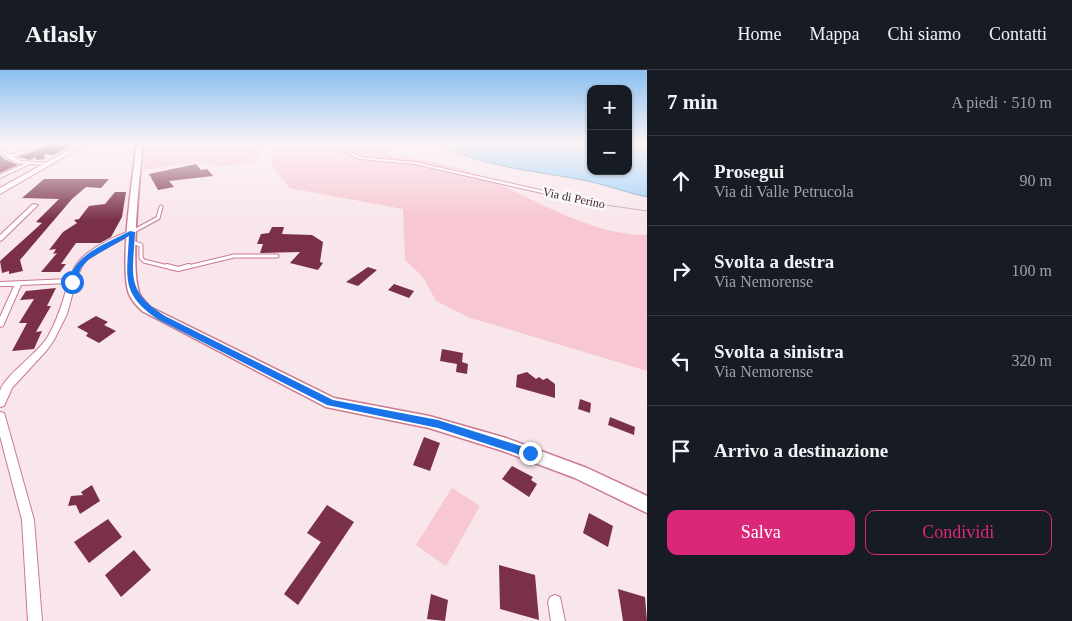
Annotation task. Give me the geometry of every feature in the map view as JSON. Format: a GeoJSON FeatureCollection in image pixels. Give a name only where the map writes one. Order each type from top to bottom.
{"type":"FeatureCollection","features":[{"type":"Feature","properties":{"kind":"main road"},"geometry":{"type":"LineString","coordinates":[[0,191],[39,169]]}},
{"type":"Feature","properties":{"kind":"main road"},"geometry":{"type":"LineString","coordinates":[[138,169],[130,277],[132,289],[143,306],[162,318],[331,403],[429,422],[506,445],[566,467],[647,505]]}},
{"type":"Feature","properties":{"kind":"street"},"geometry":{"type":"LineString","coordinates":[[0,176],[18,169]]}},
{"type":"Feature","properties":{"kind":"street","name":"Via di Perino"},"geometry":{"type":"LineString","coordinates":[[441,169],[546,192]]}},
{"type":"Feature","properties":{"kind":"street"},"geometry":{"type":"LineString","coordinates":[[0,239],[35,205]]}},
{"type":"Feature","properties":{"kind":"street"},"geometry":{"type":"LineString","coordinates":[[0,403],[8,386],[38,356],[50,339],[65,306],[78,268],[86,257],[132,237]]}},
{"type":"Feature","properties":{"kind":"street"},"geometry":{"type":"LineString","coordinates":[[0,284],[72,282]]}},
{"type":"Feature","properties":{"kind":"street"},"geometry":{"type":"LineString","coordinates":[[0,324],[9,309],[12,294],[18,283]]}},
{"type":"Feature","properties":{"kind":"street"},"geometry":{"type":"LineString","coordinates":[[0,416],[28,520],[35,621]]}},
{"type":"Feature","properties":{"kind":"street"},"geometry":{"type":"LineString","coordinates":[[555,602],[558,621]]}},
{"type":"Feature","properties":{"kind":"lane"},"geometry":{"type":"LineString","coordinates":[[162,207],[158,218],[132,237],[140,245],[141,258],[144,261],[172,269],[241,255],[277,256]]}},
{"type":"Feature","properties":{"kind":"path","name":"Via di Perino"},"geometry":{"type":"LineString","coordinates":[[546,192],[578,201],[647,211]]}},
{"type":"Feature","properties":{"kind":"shaded area"},"geometry":{"type":"Polygon","coordinates":[[[275,169],[461,169],[581,222],[602,229],[647,235],[647,371],[468,317],[436,301],[423,277],[405,260],[403,209],[289,188],[275,169]]]}},
{"type":"Feature","properties":{"kind":"shaded area"},"geometry":{"type":"Polygon","coordinates":[[[452,488],[480,506],[446,566],[416,545],[452,488]]]}},
{"type":"Feature","properties":{"kind":"water"},"geometry":{"type":"Polygon","coordinates":[[[517,169],[587,169],[587,175],[632,175],[632,169],[647,169],[647,197],[586,181],[517,169]]]}},
{"type":"Feature","properties":{"kind":"building"},"geometry":{"type":"Polygon","coordinates":[[[0,169],[10,169],[0,173],[0,169]]]}},
{"type":"Feature","properties":{"kind":"building"},"geometry":{"type":"Polygon","coordinates":[[[174,169],[200,169],[207,169],[213,176],[169,181],[174,187],[158,190],[149,174],[174,169]]]}},
{"type":"Feature","properties":{"kind":"building"},"geometry":{"type":"Polygon","coordinates":[[[44,179],[109,179],[101,188],[86,187],[72,199],[20,260],[23,271],[9,274],[9,271],[2,273],[0,261],[42,223],[36,222],[59,199],[22,198],[44,179]]]}},
{"type":"Feature","properties":{"kind":"building"},"geometry":{"type":"Polygon","coordinates":[[[115,192],[126,192],[122,217],[111,237],[100,243],[76,243],[61,264],[66,264],[60,272],[41,272],[57,253],[53,254],[56,249],[49,250],[63,232],[77,223],[74,220],[79,219],[89,206],[105,204],[115,192]]]}},
{"type":"Feature","properties":{"kind":"building"},"geometry":{"type":"Polygon","coordinates":[[[272,227],[284,227],[282,234],[312,235],[323,242],[320,262],[323,263],[318,270],[290,263],[300,252],[260,253],[263,244],[257,244],[261,234],[269,233],[272,227]]]}},
{"type":"Feature","properties":{"kind":"building"},"geometry":{"type":"Polygon","coordinates":[[[368,267],[377,270],[358,286],[346,282],[368,267]]]}},
{"type":"Feature","properties":{"kind":"building"},"geometry":{"type":"Polygon","coordinates":[[[394,284],[414,291],[409,298],[388,290],[394,284]]]}},
{"type":"Feature","properties":{"kind":"building"},"geometry":{"type":"Polygon","coordinates":[[[56,288],[47,306],[51,306],[36,332],[42,331],[34,349],[12,351],[27,323],[19,323],[34,299],[20,300],[26,291],[56,288]]]}},
{"type":"Feature","properties":{"kind":"building"},"geometry":{"type":"Polygon","coordinates":[[[96,316],[108,322],[104,325],[116,331],[99,343],[86,336],[88,333],[77,327],[96,316]]]}},
{"type":"Feature","properties":{"kind":"building"},"geometry":{"type":"Polygon","coordinates":[[[442,349],[463,353],[462,362],[468,364],[467,374],[456,372],[457,364],[440,361],[442,349]]]}},
{"type":"Feature","properties":{"kind":"building"},"geometry":{"type":"Polygon","coordinates":[[[527,372],[536,379],[539,377],[543,380],[547,378],[555,384],[555,398],[516,387],[517,375],[527,372]]]}},
{"type":"Feature","properties":{"kind":"building"},"geometry":{"type":"Polygon","coordinates":[[[580,399],[591,403],[590,413],[578,409],[580,399]]]}},
{"type":"Feature","properties":{"kind":"building"},"geometry":{"type":"Polygon","coordinates":[[[610,417],[635,427],[634,435],[608,425],[610,417]]]}},
{"type":"Feature","properties":{"kind":"building"},"geometry":{"type":"Polygon","coordinates":[[[424,437],[440,443],[430,471],[413,465],[424,437]]]}},
{"type":"Feature","properties":{"kind":"building"},"geometry":{"type":"Polygon","coordinates":[[[512,466],[533,477],[531,480],[537,484],[529,497],[502,479],[512,466]]]}},
{"type":"Feature","properties":{"kind":"building"},"geometry":{"type":"Polygon","coordinates":[[[92,485],[100,501],[80,514],[76,505],[68,506],[71,496],[83,495],[81,492],[92,485]]]}},
{"type":"Feature","properties":{"kind":"building"},"geometry":{"type":"Polygon","coordinates":[[[327,505],[354,522],[298,605],[284,594],[321,542],[307,533],[327,505]]]}},
{"type":"Feature","properties":{"kind":"building"},"geometry":{"type":"Polygon","coordinates":[[[589,513],[613,526],[608,547],[583,533],[589,513]]]}},
{"type":"Feature","properties":{"kind":"building"},"geometry":{"type":"Polygon","coordinates":[[[108,519],[122,537],[89,563],[74,542],[108,519]]]}},
{"type":"Feature","properties":{"kind":"building"},"geometry":{"type":"Polygon","coordinates":[[[134,550],[151,570],[121,597],[105,575],[134,550]]]}},
{"type":"Feature","properties":{"kind":"building"},"geometry":{"type":"Polygon","coordinates":[[[499,565],[535,575],[539,620],[500,609],[499,565]]]}},
{"type":"Feature","properties":{"kind":"building"},"geometry":{"type":"Polygon","coordinates":[[[618,589],[645,597],[647,621],[623,621],[618,589]]]}},
{"type":"Feature","properties":{"kind":"building"},"geometry":{"type":"Polygon","coordinates":[[[431,594],[448,600],[445,621],[427,619],[431,594]]]}},
{"type":"Feature","properties":{"kind":"route"},"geometry":{"type":"LineString","coordinates":[[72,282],[81,262],[86,257],[132,232],[130,276],[132,289],[136,298],[143,306],[162,318],[331,403],[438,424],[530,453]]}}]}
